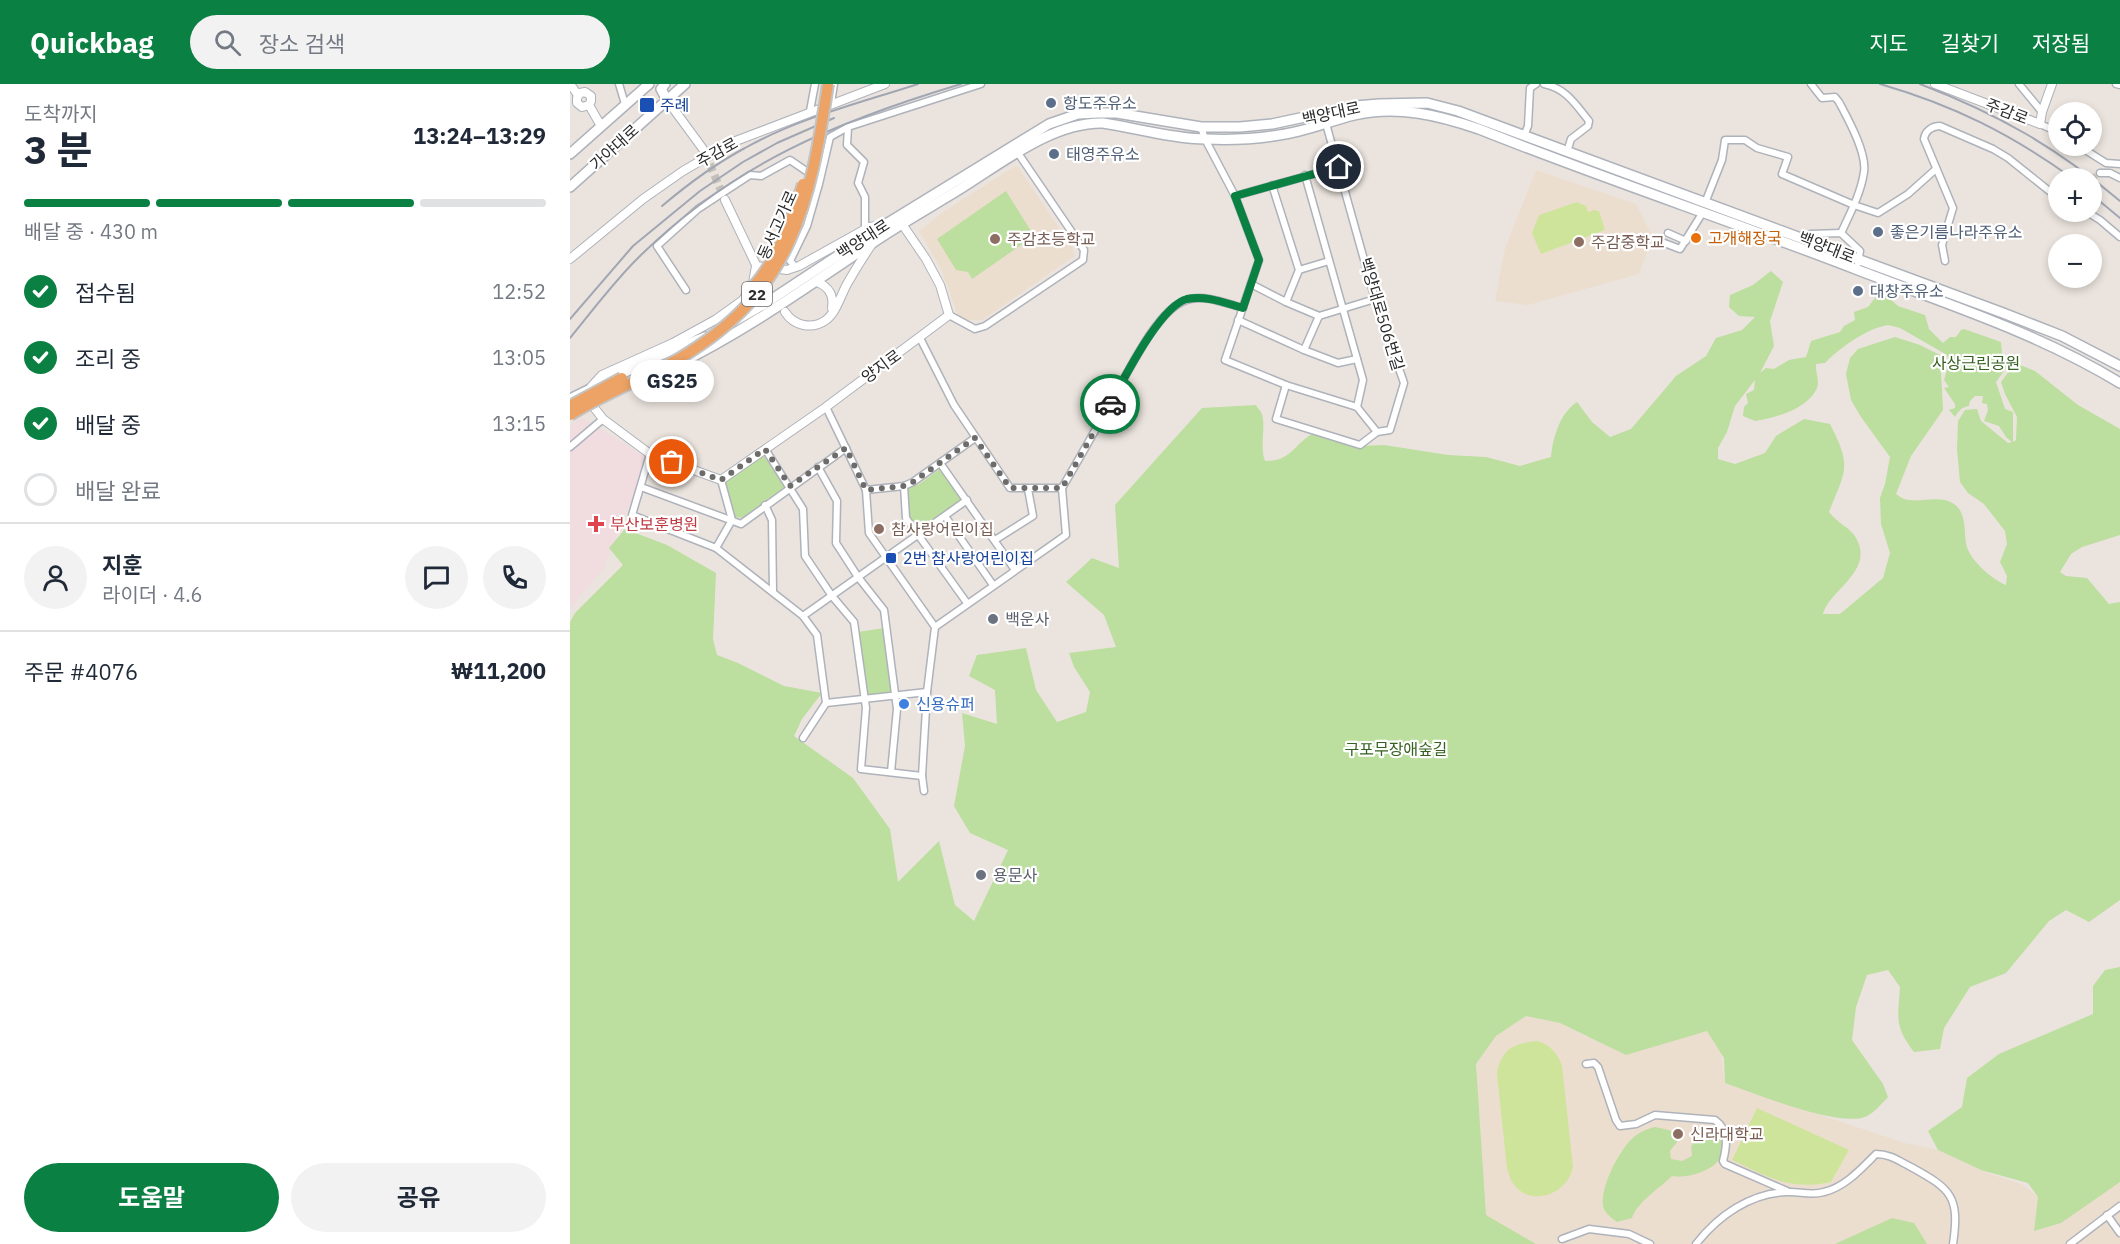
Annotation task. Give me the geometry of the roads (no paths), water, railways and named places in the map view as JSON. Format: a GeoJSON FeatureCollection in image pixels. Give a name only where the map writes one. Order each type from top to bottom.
{"type":"FeatureCollection","features":[{"type":"Feature","properties":{"kind":"highway","name":"동서고가로"},"geometry":{"type":"LineString","coordinates":[[570,406],[599,389],[680,350],[730,313],[755,285],[778,247],[796,208],[805,176],[822,84]]}},
{"type":"Feature","properties":{"kind":"highway","name":"동서고가로"},"geometry":{"type":"LineString","coordinates":[[570,416],[612,391],[678,360],[698,347],[731,321],[760,290],[782,258],[803,209],[819,142],[828,84]]}},
{"type":"Feature","properties":{"kind":"main road","name":"가야대로"},"geometry":{"type":"LineString","coordinates":[[570,154],[649,84]]}},
{"type":"Feature","properties":{"kind":"main road"},"geometry":{"type":"LineString","coordinates":[[664,84],[662,89],[667,100]]}},
{"type":"Feature","properties":{"kind":"main road","name":"가야대로"},"geometry":{"type":"LineString","coordinates":[[570,187],[685,84]]}},
{"type":"Feature","properties":{"kind":"main road","name":"백양대로"},"geometry":{"type":"LineString","coordinates":[[570,399],[658,356],[708,336],[763,304],[886,225],[900,221],[1056,131],[1088,123],[1103,123],[1205,139],[1279,135],[1356,106],[1427,104],[1458,111],[1567,152],[1858,270],[2031,336],[2088,363],[2120,383]]}},
{"type":"Feature","properties":{"kind":"main road","name":"백양대로"},"geometry":{"type":"LineString","coordinates":[[570,416],[692,358],[817,282],[900,221],[1049,124],[1078,114],[1117,113],[1201,127],[1272,124],[1389,111],[1416,111],[1443,117],[1704,208],[1859,259],[2062,336],[2120,366]]}},
{"type":"Feature","properties":{"kind":"street"},"geometry":{"type":"LineString","coordinates":[[570,84],[581,94],[591,96],[589,105],[601,126]]}},
{"type":"Feature","properties":{"kind":"street"},"geometry":{"type":"LineString","coordinates":[[580,84],[581,94],[576,101],[584,107],[589,105]]}},
{"type":"Feature","properties":{"kind":"street"},"geometry":{"type":"LineString","coordinates":[[619,84],[625,104]]}},
{"type":"Feature","properties":{"kind":"street"},"geometry":{"type":"LineString","coordinates":[[810,111],[815,84]]}},
{"type":"Feature","properties":{"kind":"street"},"geometry":{"type":"LineString","coordinates":[[831,103],[834,84]]}},
{"type":"Feature","properties":{"kind":"street","name":"주감로"},"geometry":{"type":"LineString","coordinates":[[570,259],[643,199],[683,171],[733,142],[885,84]]}},
{"type":"Feature","properties":{"kind":"street"},"geometry":{"type":"LineString","coordinates":[[796,267],[790,261],[807,226],[830,137],[848,127],[981,84]]}},
{"type":"Feature","properties":{"kind":"street"},"geometry":{"type":"LineString","coordinates":[[1524,136],[1528,126],[1530,88],[1536,84]]}},
{"type":"Feature","properties":{"kind":"street"},"geometry":{"type":"LineString","coordinates":[[1544,84],[1556,86],[1567,94],[1589,121],[1588,126],[1571,139],[1567,152]]}},
{"type":"Feature","properties":{"kind":"street"},"geometry":{"type":"LineString","coordinates":[[1811,84],[1822,98],[1835,97],[1857,138],[1865,170],[1842,233]]}},
{"type":"Feature","properties":{"kind":"street","name":"주감로"},"geometry":{"type":"LineString","coordinates":[[1935,84],[2040,124],[2052,84]]}},
{"type":"Feature","properties":{"kind":"street"},"geometry":{"type":"LineString","coordinates":[[2019,84],[2042,112]]}},
{"type":"Feature","properties":{"kind":"street"},"geometry":{"type":"LineString","coordinates":[[667,100],[703,149]]}},
{"type":"Feature","properties":{"kind":"street","name":"백양대로506번길"},"geometry":{"type":"LineString","coordinates":[[1286,385],[1276,419],[1360,445],[1377,432],[1390,430],[1404,383],[1375,298],[1325,119]]}},
{"type":"Feature","properties":{"kind":"street"},"geometry":{"type":"LineString","coordinates":[[2040,124],[2048,128]]}},
{"type":"Feature","properties":{"kind":"street"},"geometry":{"type":"LineString","coordinates":[[1945,261],[1942,245],[1953,208],[1924,139],[1924,135],[1931,128],[1940,126],[2001,153],[2048,190]]}},
{"type":"Feature","properties":{"kind":"street"},"geometry":{"type":"LineString","coordinates":[[848,127],[847,146],[864,162],[858,183],[865,196],[865,229]]}},
{"type":"Feature","properties":{"kind":"street"},"geometry":{"type":"LineString","coordinates":[[1201,127],[1235,196],[1259,260],[1225,360],[1286,385],[1357,407],[1377,432]]}},
{"type":"Feature","properties":{"kind":"street"},"geometry":{"type":"LineString","coordinates":[[1659,242],[1680,249],[1686,241],[1704,208],[1722,160],[1725,140],[1745,140],[1757,148],[1788,156],[1782,174],[1878,213],[1908,194],[1936,169]]}},
{"type":"Feature","properties":{"kind":"street"},"geometry":{"type":"LineString","coordinates":[[900,221],[927,259],[940,285],[949,315],[975,329],[985,326],[1083,260],[1084,250],[1018,153]]}},
{"type":"Feature","properties":{"kind":"street"},"geometry":{"type":"LineString","coordinates":[[2094,156],[2102,161],[2120,164]]}},
{"type":"Feature","properties":{"kind":"street"},"geometry":{"type":"LineString","coordinates":[[687,290],[657,246],[698,209],[750,175],[761,176],[790,160],[820,180]]}},
{"type":"Feature","properties":{"kind":"street"},"geometry":{"type":"LineString","coordinates":[[1235,196],[1339,167]]}},
{"type":"Feature","properties":{"kind":"street"},"geometry":{"type":"LineString","coordinates":[[2102,173],[2110,173],[2120,178]]}},
{"type":"Feature","properties":{"kind":"street"},"geometry":{"type":"LineString","coordinates":[[1305,176],[1364,380],[1357,407]]}},
{"type":"Feature","properties":{"kind":"street"},"geometry":{"type":"LineString","coordinates":[[1272,185],[1299,270],[1286,302]]}},
{"type":"Feature","properties":{"kind":"street"},"geometry":{"type":"LineString","coordinates":[[725,200],[769,291]]}},
{"type":"Feature","properties":{"kind":"street"},"geometry":{"type":"LineString","coordinates":[[2102,222],[2120,237]]}},
{"type":"Feature","properties":{"kind":"street"},"geometry":{"type":"LineString","coordinates":[[756,266],[787,270],[865,229],[886,225]]}},
{"type":"Feature","properties":{"kind":"street"},"geometry":{"type":"LineString","coordinates":[[1668,233],[1686,241]]}},
{"type":"Feature","properties":{"kind":"street"},"geometry":{"type":"LineString","coordinates":[[1807,240],[1810,234],[1842,233],[1860,251],[1858,270]]}},
{"type":"Feature","properties":{"kind":"street"},"geometry":{"type":"LineString","coordinates":[[785,312],[795,322],[805,326],[825,321],[831,315],[854,271],[873,243]]}},
{"type":"Feature","properties":{"kind":"street"},"geometry":{"type":"LineString","coordinates":[[1299,270],[1329,261]]}},
{"type":"Feature","properties":{"kind":"street"},"geometry":{"type":"LineString","coordinates":[[716,548],[732,520],[721,480],[650,454],[603,419],[592,405],[586,391],[602,375],[673,343],[715,320],[743,300],[753,283],[756,266]]}},
{"type":"Feature","properties":{"kind":"street"},"geometry":{"type":"LineString","coordinates":[[817,282],[825,285],[831,294],[833,301],[831,315]]}},
{"type":"Feature","properties":{"kind":"street"},"geometry":{"type":"LineString","coordinates":[[1251,284],[1319,316],[1375,298]]}},
{"type":"Feature","properties":{"kind":"street"},"geometry":{"type":"LineString","coordinates":[[935,627],[1066,535],[1062,488],[1147,340],[1170,309],[1186,300],[1201,298],[1243,308]]}},
{"type":"Feature","properties":{"kind":"street","name":"양지로"},"geometry":{"type":"LineString","coordinates":[[721,480],[826,407],[949,315]]}},
{"type":"Feature","properties":{"kind":"street"},"geometry":{"type":"LineString","coordinates":[[1304,350],[1319,316]]}},
{"type":"Feature","properties":{"kind":"street"},"geometry":{"type":"LineString","coordinates":[[1239,320],[1338,363],[1357,359]]}},
{"type":"Feature","properties":{"kind":"street"},"geometry":{"type":"LineString","coordinates":[[920,338],[954,405],[1010,488],[1062,488]]}},
{"type":"Feature","properties":{"kind":"street"},"geometry":{"type":"LineString","coordinates":[[826,407],[866,490],[869,533],[935,627],[927,692],[922,776],[924,792]]}},
{"type":"Feature","properties":{"kind":"street"},"geometry":{"type":"LineString","coordinates":[[570,447],[603,419]]}},
{"type":"Feature","properties":{"kind":"street"},"geometry":{"type":"LineString","coordinates":[[866,490],[904,486],[913,482],[975,438]]}},
{"type":"Feature","properties":{"kind":"street"},"geometry":{"type":"LineString","coordinates":[[641,487],[741,524],[790,486],[846,448]]}},
{"type":"Feature","properties":{"kind":"street"},"geometry":{"type":"LineString","coordinates":[[765,449],[803,509],[805,556],[832,596],[854,622],[866,708],[861,769],[922,776]]}},
{"type":"Feature","properties":{"kind":"street"},"geometry":{"type":"LineString","coordinates":[[650,454],[632,515],[716,548],[803,616],[817,635],[826,704],[803,738]]}},
{"type":"Feature","properties":{"kind":"street"},"geometry":{"type":"LineString","coordinates":[[940,463],[1016,570]]}},
{"type":"Feature","properties":{"kind":"street"},"geometry":{"type":"LineString","coordinates":[[818,467],[837,501],[836,543],[858,577],[884,610],[897,709],[891,772]]}},
{"type":"Feature","properties":{"kind":"street"},"geometry":{"type":"LineString","coordinates":[[904,486],[906,518],[967,603]]}},
{"type":"Feature","properties":{"kind":"street"},"geometry":{"type":"LineString","coordinates":[[995,540],[1033,516],[1028,489]]}},
{"type":"Feature","properties":{"kind":"street"},"geometry":{"type":"LineString","coordinates":[[803,616],[967,500]]}},
{"type":"Feature","properties":{"kind":"street"},"geometry":{"type":"LineString","coordinates":[[765,505],[772,520],[773,592]]}},
{"type":"Feature","properties":{"kind":"street"},"geometry":{"type":"LineString","coordinates":[[945,516],[993,585]]}},
{"type":"Feature","properties":{"kind":"street"},"geometry":{"type":"LineString","coordinates":[[826,704],[927,692]]}},
{"type":"Feature","properties":{"kind":"street"},"geometry":{"type":"LineString","coordinates":[[1586,1064],[1594,1063],[1598,1067],[1620,1126],[1636,1124],[1655,1114],[1715,1120],[1721,1124],[1726,1135],[1727,1144],[1723,1161],[1725,1164],[1788,1191],[1807,1194],[1824,1192],[1840,1185],[1860,1171],[1876,1154],[1886,1154],[1939,1183],[1947,1192],[1956,1218],[1953,1244]]}},
{"type":"Feature","properties":{"kind":"street"},"geometry":{"type":"LineString","coordinates":[[1696,1244],[1715,1222],[1741,1205],[1764,1195],[1788,1191]]}},
{"type":"Feature","properties":{"kind":"street"},"geometry":{"type":"LineString","coordinates":[[2070,1244],[2120,1206]]}},
{"type":"Feature","properties":{"kind":"street"},"geometry":{"type":"LineString","coordinates":[[2107,1215],[2120,1233]]}},
{"type":"Feature","properties":{"kind":"street"},"geometry":{"type":"LineString","coordinates":[[1562,1239],[1589,1229],[1629,1234],[1650,1244]]}},
{"type":"Feature","properties":{"kind":"tunnel"},"geometry":{"type":"LineString","coordinates":[[705,153],[725,200]]}},
{"type":"Feature","properties":{"kind":"railway"},"geometry":{"type":"LineString","coordinates":[[662,206],[712,168],[765,137],[830,112],[918,84]]}},
{"type":"Feature","properties":{"kind":"railway"},"geometry":{"type":"LineString","coordinates":[[570,338],[641,255],[713,195],[751,170],[830,130],[872,113],[961,84]]}},
{"type":"Feature","properties":{"kind":"railway"},"geometry":{"type":"LineString","coordinates":[[1880,84],[1957,111],[2004,134],[2058,168]]}},
{"type":"Feature","properties":{"kind":"railway"},"geometry":{"type":"LineString","coordinates":[[1920,84],[1975,107],[2049,148],[2120,201]]}},
{"type":"Feature","properties":{"kind":"railway"},"geometry":{"type":"LineString","coordinates":[[570,319],[633,246],[700,191],[743,162],[777,143],[834,118]]}},
{"type":"Feature","properties":{"kind":"railway"},"geometry":{"type":"LineString","coordinates":[[2102,203],[2120,218]]}},
{"type":"Feature","properties":{"kind":"place","name":"항도주유소"},"geometry":{"type":"Point","coordinates":[1051,103]}},
{"type":"Feature","properties":{"kind":"place","name":"주례"},"geometry":{"type":"Point","coordinates":[647,105]}},
{"type":"Feature","properties":{"kind":"place","name":"태영주유소"},"geometry":{"type":"Point","coordinates":[1054,154]}},
{"type":"Feature","properties":{"kind":"place","name":"좋은기름나라주유소"},"geometry":{"type":"Point","coordinates":[1878,232]}},
{"type":"Feature","properties":{"kind":"place","name":"고개해장국"},"geometry":{"type":"Point","coordinates":[1696,238]}},
{"type":"Feature","properties":{"kind":"place","name":"주감초등학교"},"geometry":{"type":"Point","coordinates":[995,239]}},
{"type":"Feature","properties":{"kind":"place","name":"주감중학교"},"geometry":{"type":"Point","coordinates":[1579,242]}},
{"type":"Feature","properties":{"kind":"place","name":"대창주유소"},"geometry":{"type":"Point","coordinates":[1858,291]}},
{"type":"Feature","properties":{"kind":"place","name":"GS25"},"geometry":{"type":"Point","coordinates":[672,462]}},
{"type":"Feature","properties":{"kind":"place","name":"부산보훈병원"},"geometry":{"type":"Point","coordinates":[596,524]}},
{"type":"Feature","properties":{"kind":"place","name":"참사랑어린이집"},"geometry":{"type":"Point","coordinates":[879,529]}},
{"type":"Feature","properties":{"kind":"place","name":"2번 참사랑어린이집"},"geometry":{"type":"Point","coordinates":[891,558]}},
{"type":"Feature","properties":{"kind":"place","name":"백운사"},"geometry":{"type":"Point","coordinates":[993,619]}},
{"type":"Feature","properties":{"kind":"place","name":"신용슈퍼"},"geometry":{"type":"Point","coordinates":[904,704]}},
{"type":"Feature","properties":{"kind":"place","name":"용문사"},"geometry":{"type":"Point","coordinates":[981,875]}},
{"type":"Feature","properties":{"kind":"place","name":"신라대학교"},"geometry":{"type":"Point","coordinates":[1678,1134]}},
{"type":"Feature","properties":{"kind":"park label","name":"사상근린공원"},"geometry":{"type":"Point","coordinates":[1976,363]}},
{"type":"Feature","properties":{"kind":"park label","name":"구포무장애숲길"},"geometry":{"type":"Point","coordinates":[1396,749]}}]}
